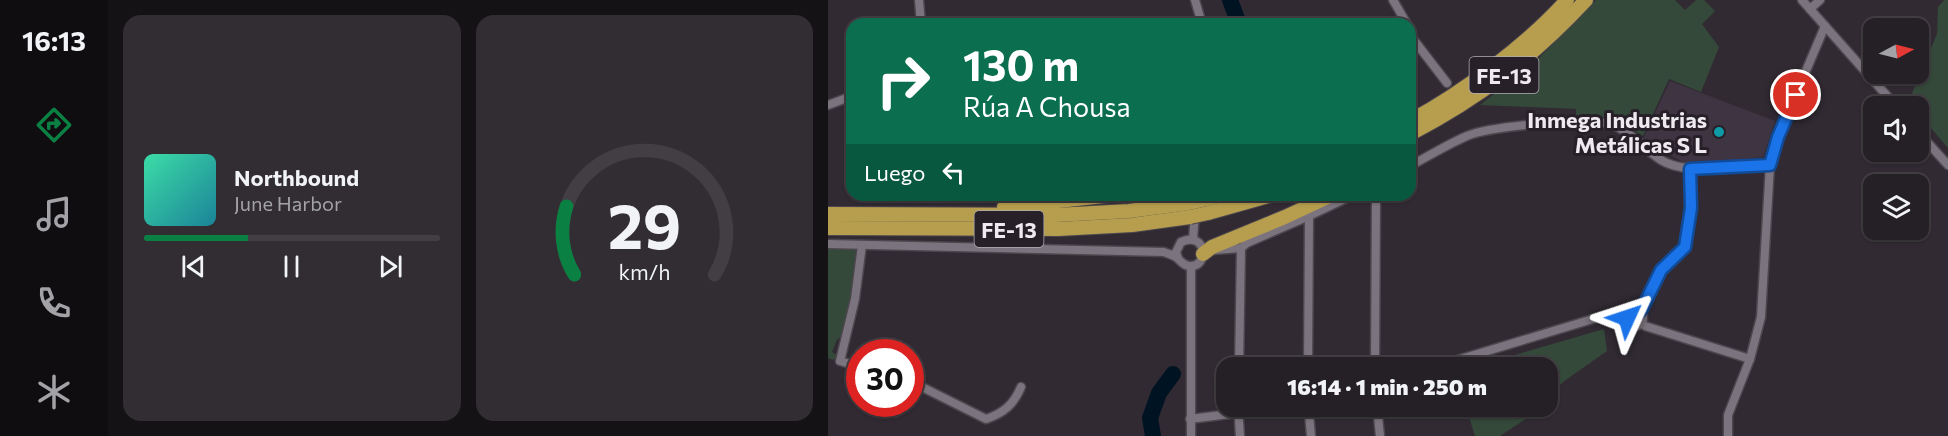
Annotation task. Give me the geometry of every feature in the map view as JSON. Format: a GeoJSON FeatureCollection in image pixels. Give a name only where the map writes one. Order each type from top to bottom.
{"type":"FeatureCollection","features":[{"type":"Feature","properties":{"kind":"highway","name":"FE-13"},"geometry":{"type":"LineString","coordinates":[[1416,118],[1522,43],[1567,0]]}},
{"type":"Feature","properties":{"kind":"highway","name":"FE-13"},"geometry":{"type":"LineString","coordinates":[[1416,131],[1442,118],[1486,89],[1531,55],[1586,0]]}},
{"type":"Feature","properties":{"kind":"highway"},"geometry":{"type":"LineString","coordinates":[[1416,141],[1442,118]]}},
{"type":"Feature","properties":{"kind":"highway"},"geometry":{"type":"LineString","coordinates":[[932,215],[1058,201]]}},
{"type":"Feature","properties":{"kind":"highway","name":"FE-13"},"geometry":{"type":"LineString","coordinates":[[828,214],[1056,216],[1228,201]]}},
{"type":"Feature","properties":{"kind":"highway"},"geometry":{"type":"LineString","coordinates":[[1205,253],[1212,247],[1319,201]]}},
{"type":"Feature","properties":{"kind":"highway","name":"FE-13"},"geometry":{"type":"LineString","coordinates":[[828,228],[1058,229],[1132,225],[1198,205]]}},
{"type":"Feature","properties":{"kind":"street"},"geometry":{"type":"LineString","coordinates":[[920,0],[921,18]]}},
{"type":"Feature","properties":{"kind":"street"},"geometry":{"type":"LineString","coordinates":[[1195,0],[1200,18]]}},
{"type":"Feature","properties":{"kind":"street"},"geometry":{"type":"LineString","coordinates":[[1393,0],[1404,18]]}},
{"type":"Feature","properties":{"kind":"street"},"geometry":{"type":"LineString","coordinates":[[1802,0],[1887,96]]}},
{"type":"Feature","properties":{"kind":"street"},"geometry":{"type":"LineString","coordinates":[[1810,9],[1820,0]]}},
{"type":"Feature","properties":{"kind":"street"},"geometry":{"type":"LineString","coordinates":[[1728,436],[1728,415],[1750,359],[1761,317],[1770,165],[1778,137],[1825,27]]}},
{"type":"Feature","properties":{"kind":"street"},"geometry":{"type":"LineString","coordinates":[[1416,43],[1447,83]]}},
{"type":"Feature","properties":{"kind":"street"},"geometry":{"type":"LineString","coordinates":[[828,105],[846,98]]}},
{"type":"Feature","properties":{"kind":"street"},"geometry":{"type":"LineString","coordinates":[[1416,163],[1467,136],[1482,131],[1591,121],[1616,126],[1663,161],[1690,169],[1770,165]]}},
{"type":"Feature","properties":{"kind":"street"},"geometry":{"type":"LineString","coordinates":[[1929,144],[1948,165]]}},
{"type":"Feature","properties":{"kind":"street"},"geometry":{"type":"LineString","coordinates":[[1639,312],[1661,270],[1685,247],[1691,208],[1690,169]]}},
{"type":"Feature","properties":{"kind":"street"},"geometry":{"type":"LineString","coordinates":[[1205,253],[1193,239],[1181,242],[1176,252],[1182,264],[1191,266],[1199,262],[1205,253],[1244,246],[1340,201]]}},
{"type":"Feature","properties":{"kind":"street"},"geometry":{"type":"LineString","coordinates":[[1375,357],[1376,201]]}},
{"type":"Feature","properties":{"kind":"street"},"geometry":{"type":"LineString","coordinates":[[1193,239],[1198,205]]}},
{"type":"Feature","properties":{"kind":"street"},"geometry":{"type":"LineString","coordinates":[[1308,357],[1309,216]]}},
{"type":"Feature","properties":{"kind":"street"},"geometry":{"type":"LineString","coordinates":[[828,244],[1164,252],[1178,258]]}},
{"type":"Feature","properties":{"kind":"street"},"geometry":{"type":"LineString","coordinates":[[846,363],[840,361],[855,299],[862,245]]}},
{"type":"Feature","properties":{"kind":"street"},"geometry":{"type":"LineString","coordinates":[[1239,357],[1244,246]]}},
{"type":"Feature","properties":{"kind":"street"},"geometry":{"type":"LineString","coordinates":[[1191,266],[1191,436]]}},
{"type":"Feature","properties":{"kind":"street"},"geometry":{"type":"LineString","coordinates":[[1467,357],[1605,315],[1627,316],[1632,311],[1639,312]]}},
{"type":"Feature","properties":{"kind":"street"},"geometry":{"type":"LineString","coordinates":[[1627,316],[1630,325],[1638,326],[1642,318],[1639,312]]}},
{"type":"Feature","properties":{"kind":"street"},"geometry":{"type":"LineString","coordinates":[[1641,322],[1645,326],[1750,359]]}},
{"type":"Feature","properties":{"kind":"street"},"geometry":{"type":"LineString","coordinates":[[924,388],[986,419],[1000,414],[1016,399],[1022,387]]}},
{"type":"Feature","properties":{"kind":"street"},"geometry":{"type":"LineString","coordinates":[[1190,419],[1216,414]]}},
{"type":"Feature","properties":{"kind":"street"},"geometry":{"type":"LineString","coordinates":[[1239,417],[1240,436]]}},
{"type":"Feature","properties":{"kind":"street"},"geometry":{"type":"LineString","coordinates":[[1311,436],[1312,417]]}},
{"type":"Feature","properties":{"kind":"street"},"geometry":{"type":"LineString","coordinates":[[1378,417],[1380,436]]}},
{"type":"Feature","properties":{"kind":"shaded area"},"geometry":{"type":"Polygon","coordinates":[[[1670,81],[1775,121],[1763,157],[1688,165],[1643,139],[1670,81]]]}},
{"type":"Feature","properties":{"kind":"green space"},"geometry":{"type":"Polygon","coordinates":[[[1596,0],[1675,0],[1685,10],[1696,0],[1704,0],[1715,11],[1702,24],[1719,47],[1701,92],[1669,79],[1643,136],[1611,119],[1576,115],[1576,109],[1480,105],[1537,60],[1596,0]]]}},
{"type":"Feature","properties":{"kind":"green space"},"geometry":{"type":"Polygon","coordinates":[[[1944,0],[1948,0],[1948,148],[1929,126],[1929,96],[1911,96],[1916,84],[1929,84],[1929,53],[1937,34],[1938,7],[1944,0]]]}},
{"type":"Feature","properties":{"kind":"green space"},"geometry":{"type":"Polygon","coordinates":[[[828,248],[857,251],[845,333],[837,340],[832,352],[838,356],[833,360],[828,358],[828,248]]]}},
{"type":"Feature","properties":{"kind":"green space"},"geometry":{"type":"Polygon","coordinates":[[[1604,329],[1607,351],[1558,387],[1558,357],[1507,357],[1604,329]]]}},
{"type":"Feature","properties":{"kind":"green space"},"geometry":{"type":"Polygon","coordinates":[[[1469,417],[1528,417],[1500,436],[1475,436],[1469,417]]]}},
{"type":"Feature","properties":{"kind":"waterway"},"geometry":{"type":"LineString","coordinates":[[1230,0],[1237,18]]}},
{"type":"Feature","properties":{"kind":"waterway"},"geometry":{"type":"LineString","coordinates":[[1153,436],[1150,418],[1159,393],[1173,374]]}},
{"type":"Feature","properties":{"kind":"place","name":"Inmega Industrias Metálicas S L"},"geometry":{"type":"Point","coordinates":[1719,132]}},
{"type":"Feature","properties":{"kind":"route"},"geometry":{"type":"LineString","coordinates":[[1627,318],[1630,312],[1635,310],[1639,312],[1642,309],[1661,270],[1685,247],[1691,208],[1690,169],[1770,165],[1778,137],[1796,95]]}}]}
